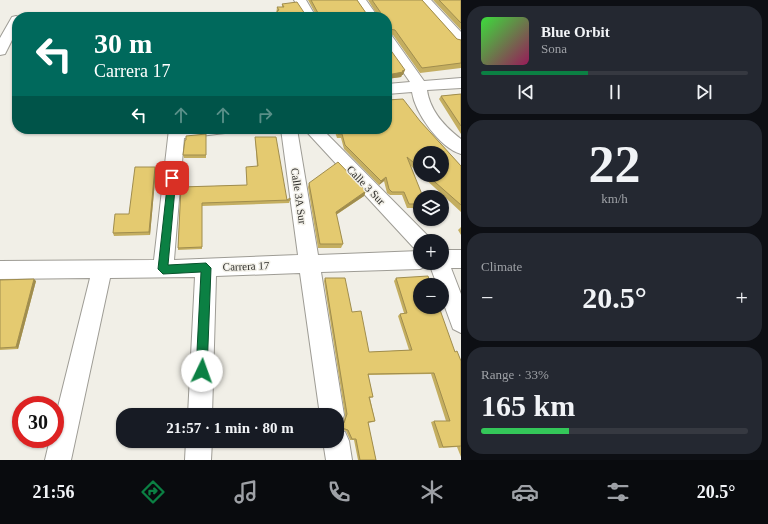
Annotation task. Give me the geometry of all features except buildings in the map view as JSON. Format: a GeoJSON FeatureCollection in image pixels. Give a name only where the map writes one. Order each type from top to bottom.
{"type":"FeatureCollection","features":[{"type":"Feature","properties":{"kind":"street"},"geometry":{"type":"LineString","coordinates":[[300,0],[307,12]]}},
{"type":"Feature","properties":{"kind":"street"},"geometry":{"type":"LineString","coordinates":[[360,0],[368,12]]}},
{"type":"Feature","properties":{"kind":"street"},"geometry":{"type":"LineString","coordinates":[[424,0],[461,40]]}},
{"type":"Feature","properties":{"kind":"street"},"geometry":{"type":"LineString","coordinates":[[0,51],[12,28]]}},
{"type":"Feature","properties":{"kind":"street"},"geometry":{"type":"LineString","coordinates":[[392,46],[419,85],[421,102],[440,131],[461,148]]}},
{"type":"Feature","properties":{"kind":"street"},"geometry":{"type":"LineString","coordinates":[[392,88],[419,85],[461,83]]}},
{"type":"Feature","properties":{"kind":"street"},"geometry":{"type":"LineString","coordinates":[[163,269],[176,134]]}},
{"type":"Feature","properties":{"kind":"street","name":"Calle 3A Sur"},"geometry":{"type":"LineString","coordinates":[[290,134],[331,408]]}},
{"type":"Feature","properties":{"kind":"street","name":"Calle 3 Sur"},"geometry":{"type":"LineString","coordinates":[[317,134],[413,234]]}},
{"type":"Feature","properties":{"kind":"street"},"geometry":{"type":"LineString","coordinates":[[449,259],[461,259]]}},
{"type":"Feature","properties":{"kind":"street","name":"Carrera 17"},"geometry":{"type":"LineString","coordinates":[[0,270],[206,268],[413,260]]}},
{"type":"Feature","properties":{"kind":"street"},"geometry":{"type":"LineString","coordinates":[[200,408],[206,268]]}},
{"type":"Feature","properties":{"kind":"street"},"geometry":{"type":"LineString","coordinates":[[58,460],[102,270]]}},
{"type":"Feature","properties":{"kind":"street"},"geometry":{"type":"LineString","coordinates":[[442,270],[461,322]]}},
{"type":"Feature","properties":{"kind":"street"},"geometry":{"type":"LineString","coordinates":[[198,448],[198,460]]}},
{"type":"Feature","properties":{"kind":"street"},"geometry":{"type":"LineString","coordinates":[[337,448],[340,460]]}},
{"type":"Feature","properties":{"kind":"route"},"geometry":{"type":"LineString","coordinates":[[172,178],[163,269],[206,268],[202,371]]}}]}
